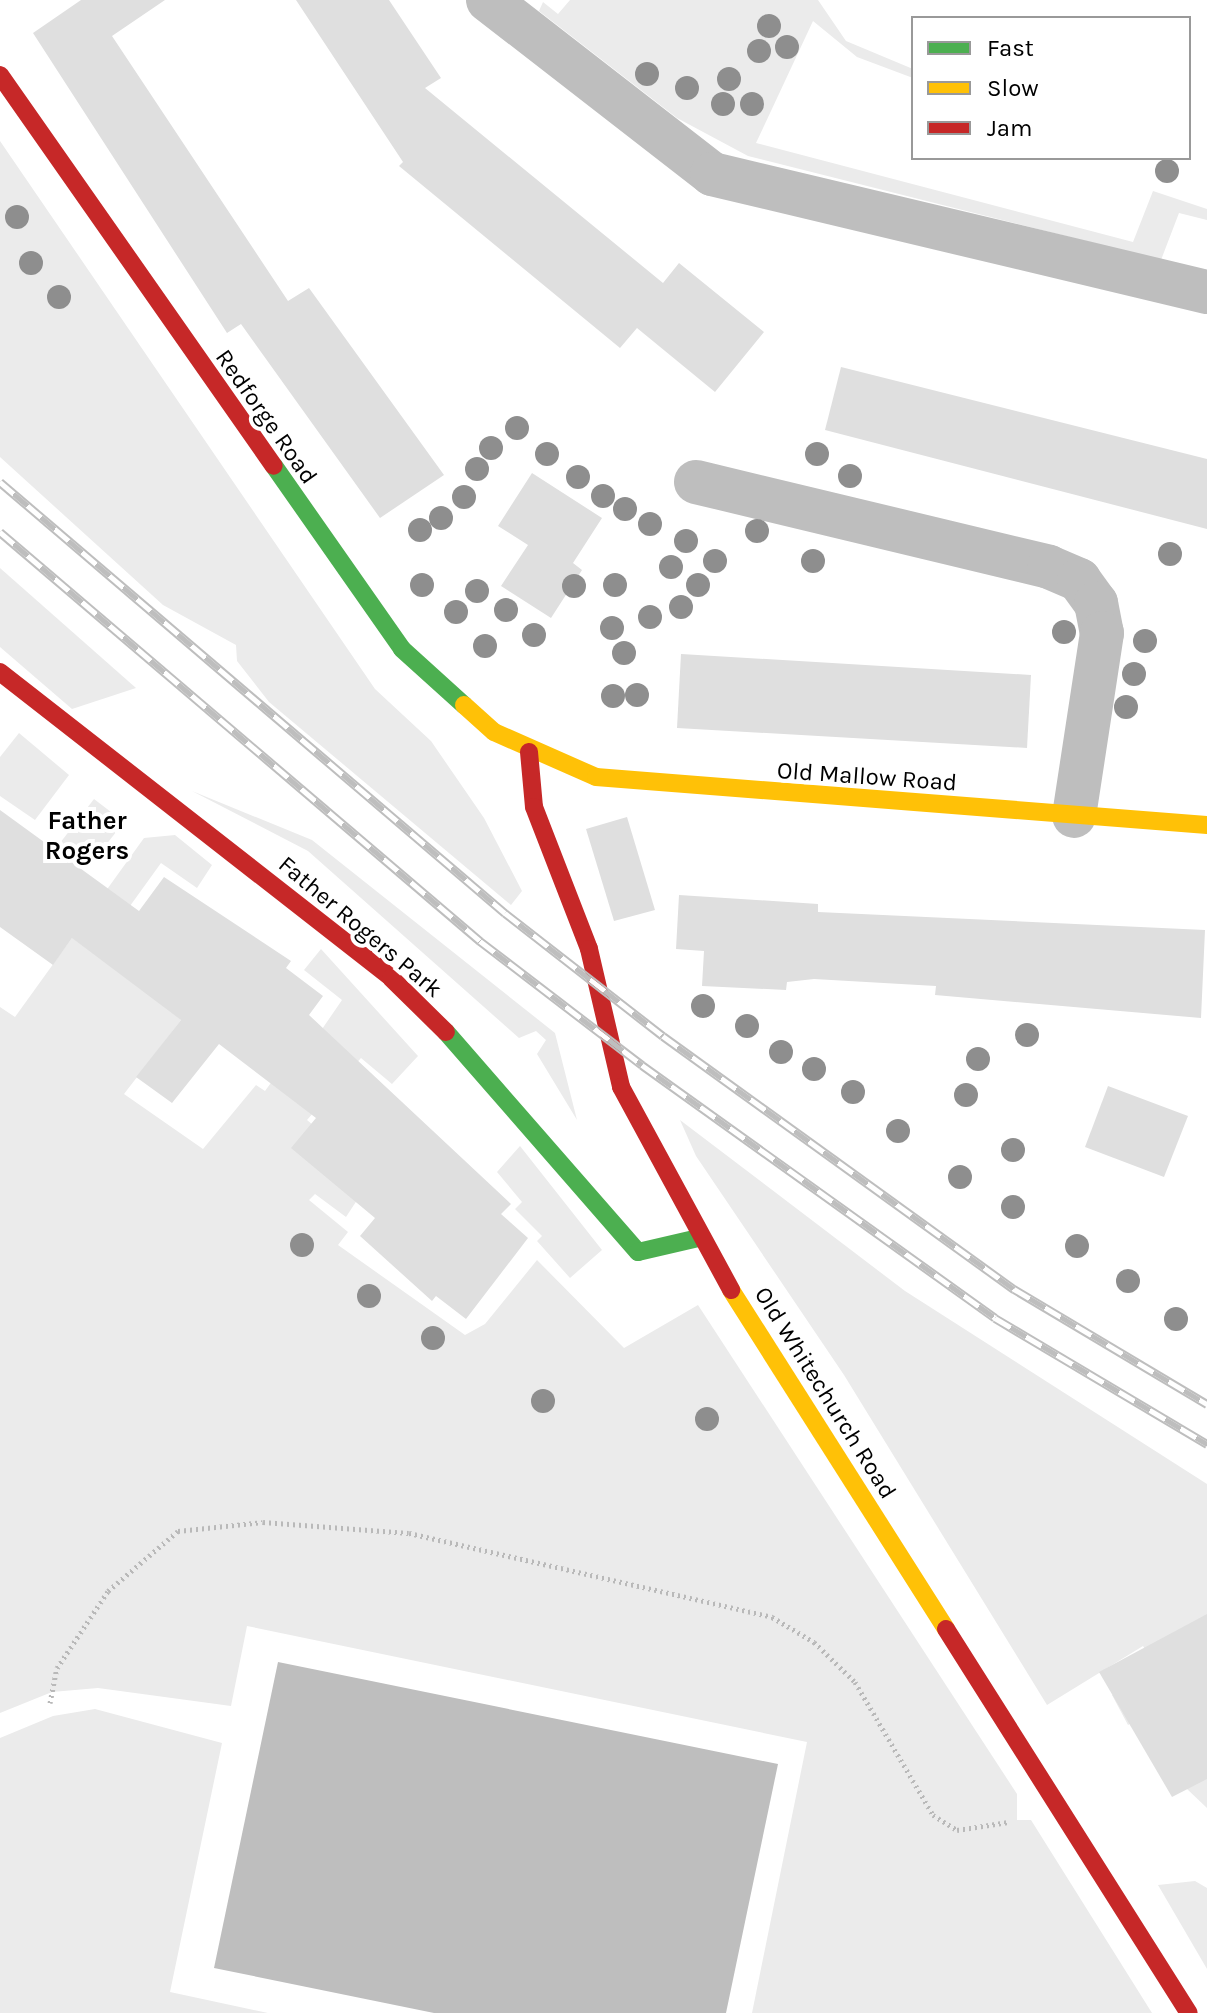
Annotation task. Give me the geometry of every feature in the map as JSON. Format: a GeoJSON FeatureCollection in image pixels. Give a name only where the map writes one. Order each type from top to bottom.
{"type":"FeatureCollection","features":[{"type":"Feature","properties":{"kind":"street"},"geometry":{"type":"LineString","coordinates":[[488,0],[712,174],[1207,292]]}},
{"type":"Feature","properties":{"kind":"street","name":"Redforge Road"},"geometry":{"type":"LineString","coordinates":[[0,75],[402,649],[455,702],[529,752]]}},
{"type":"Feature","properties":{"kind":"street"},"geometry":{"type":"LineString","coordinates":[[696,482],[1079,580],[1096,603],[1102,633],[1074,816]]}},
{"type":"Feature","properties":{"kind":"street","name":"Father Rogers Park"},"geometry":{"type":"LineString","coordinates":[[0,672],[391,978],[483,1069],[638,1252],[698,1238]]}},
{"type":"Feature","properties":{"kind":"street","name":"Old Mallow Road"},"geometry":{"type":"LineString","coordinates":[[529,752],[596,777],[637,782],[1207,825]]}},
{"type":"Feature","properties":{"kind":"street","name":"Old Whitechurch Road"},"geometry":{"type":"LineString","coordinates":[[529,752],[534,807],[589,949],[621,1087],[698,1238],[1189,2013]]}},
{"type":"Feature","properties":{"kind":"path"},"geometry":{"type":"LineString","coordinates":[[50,1703],[57,1668],[108,1591],[178,1531],[263,1522],[409,1533],[772,1617],[814,1642],[855,1682],[933,1815],[957,1830],[1017,1821],[1057,1801]]}},
{"type":"Feature","properties":{"kind":"shaded area"},"geometry":{"type":"Polygon","coordinates":[[[570,0],[818,0],[846,41],[911,68],[911,77],[857,57],[813,21],[756,143],[1133,242],[1153,191],[1207,209],[1207,220],[1179,213],[1161,260],[748,156],[677,118],[539,11],[543,2],[558,14],[570,0]]]}},
{"type":"Feature","properties":{"kind":"shaded area"},"geometry":{"type":"Polygon","coordinates":[[[0,141],[375,689],[431,741],[484,818],[522,891],[511,905],[269,702],[237,661],[236,645],[163,605],[0,457],[0,141]]]}},
{"type":"Feature","properties":{"kind":"shaded area"},"geometry":{"type":"Polygon","coordinates":[[[0,568],[136,688],[72,709],[0,647],[0,568]]]}},
{"type":"Feature","properties":{"kind":"shaded area"},"geometry":{"type":"Polygon","coordinates":[[[19,733],[69,775],[35,820],[0,796],[0,757],[19,733]]]}},
{"type":"Feature","properties":{"kind":"shaded area"},"geometry":{"type":"Polygon","coordinates":[[[192,791],[312,840],[555,1033],[577,1120],[537,1054],[546,1040],[536,1031],[519,1038],[308,851],[192,791]]]}},
{"type":"Feature","properties":{"kind":"shaded area"},"geometry":{"type":"Polygon","coordinates":[[[94,799],[124,822],[90,865],[60,843],[94,799]]]}},
{"type":"Feature","properties":{"kind":"shaded area"},"geometry":{"type":"Polygon","coordinates":[[[175,835],[212,865],[197,888],[161,863],[117,924],[181,1020],[124,1094],[203,1149],[256,1085],[265,1091],[273,1080],[283,1086],[342,1000],[304,970],[321,949],[418,1056],[392,1084],[361,1058],[307,1120],[350,1156],[363,1191],[346,1217],[315,1194],[309,1200],[348,1232],[338,1245],[465,1335],[485,1324],[537,1260],[624,1348],[698,1305],[1017,1794],[1017,1820],[1031,1820],[1152,2013],[752,2013],[807,1742],[247,1626],[231,1706],[98,1688],[52,1692],[0,1713],[0,1007],[15,1017],[144,838],[175,835]]]}},
{"type":"Feature","properties":{"kind":"shaded area"},"geometry":{"type":"Polygon","coordinates":[[[680,1120],[905,1291],[1207,1484],[1207,1808],[1187,1789],[1152,1711],[1128,1725],[1112,1695],[1157,1670],[1143,1646],[1047,1705],[844,1375],[696,1156],[680,1120]]]}},
{"type":"Feature","properties":{"kind":"shaded area"},"geometry":{"type":"Polygon","coordinates":[[[520,1146],[602,1250],[570,1278],[537,1241],[542,1236],[515,1209],[522,1202],[497,1172],[520,1146]]]}},
{"type":"Feature","properties":{"kind":"shaded area"},"geometry":{"type":"Polygon","coordinates":[[[278,1662],[778,1764],[726,2013],[434,2013],[214,1968],[278,1662]]]}},
{"type":"Feature","properties":{"kind":"shaded area"},"geometry":{"type":"Polygon","coordinates":[[[95,1709],[222,1743],[170,1992],[268,2013],[0,2013],[0,1738],[53,1716],[95,1709]]]}},
{"type":"Feature","properties":{"kind":"shaded area"},"geometry":{"type":"Polygon","coordinates":[[[1195,1881],[1207,1888],[1207,1969],[1158,1885],[1195,1881]]]}},
{"type":"Feature","properties":{"kind":"building"},"geometry":{"type":"Polygon","coordinates":[[[81,0],[165,0],[112,36],[288,301],[309,288],[444,475],[380,518],[241,324],[227,333],[33,33],[81,0]]]}},
{"type":"Feature","properties":{"kind":"building"},"geometry":{"type":"Polygon","coordinates":[[[296,0],[389,0],[441,78],[425,88],[663,283],[679,263],[764,332],[715,392],[637,328],[620,348],[399,166],[403,162],[296,0]]]}},
{"type":"Feature","properties":{"kind":"building"},"geometry":{"type":"Polygon","coordinates":[[[841,367],[1207,459],[1207,529],[825,430],[841,367]]]}},
{"type":"Feature","properties":{"kind":"building"},"geometry":{"type":"Polygon","coordinates":[[[532,473],[602,518],[573,563],[582,570],[551,618],[501,586],[528,545],[498,526],[532,473]]]}},
{"type":"Feature","properties":{"kind":"building"},"geometry":{"type":"Polygon","coordinates":[[[681,654],[1031,675],[1027,748],[677,728],[681,654]]]}},
{"type":"Feature","properties":{"kind":"building"},"geometry":{"type":"Polygon","coordinates":[[[0,810],[139,911],[164,877],[291,961],[286,968],[323,996],[309,1015],[511,1204],[501,1214],[528,1238],[466,1319],[436,1296],[432,1301],[360,1236],[375,1218],[291,1148],[316,1118],[219,1044],[172,1103],[136,1077],[181,1020],[72,938],[53,965],[0,927],[0,810]]]}},
{"type":"Feature","properties":{"kind":"building"},"geometry":{"type":"Polygon","coordinates":[[[627,817],[655,910],[614,921],[586,829],[627,817]]]}},
{"type":"Feature","properties":{"kind":"building"},"geometry":{"type":"Polygon","coordinates":[[[679,895],[818,904],[818,912],[1205,930],[1201,1018],[935,995],[936,986],[814,979],[787,982],[786,990],[702,986],[704,951],[676,949],[679,895]]]}},
{"type":"Feature","properties":{"kind":"building"},"geometry":{"type":"Polygon","coordinates":[[[1108,1086],[1188,1116],[1164,1177],[1085,1147],[1108,1086]]]}},
{"type":"Feature","properties":{"kind":"building"},"geometry":{"type":"Polygon","coordinates":[[[1207,1614],[1207,1779],[1172,1797],[1099,1672],[1207,1614]]]}},
{"type":"Feature","properties":{"kind":"railway"},"geometry":{"type":"LineString","coordinates":[[0,482],[505,913],[663,1036],[1014,1289],[1207,1404]]}},
{"type":"Feature","properties":{"kind":"railway"},"geometry":{"type":"LineString","coordinates":[[0,532],[480,941],[642,1065],[995,1318],[1207,1444]]}},
{"type":"Feature","properties":{"kind":"traffic: fast"},"geometry":{"type":"LineString","coordinates":[[274,466],[402,649],[464,705]]}},
{"type":"Feature","properties":{"kind":"traffic: fast"},"geometry":{"type":"LineString","coordinates":[[446,1032],[638,1252],[698,1238]]}},
{"type":"Feature","properties":{"kind":"traffic: slow"},"geometry":{"type":"LineString","coordinates":[[464,705],[494,732],[596,777],[1207,825]]}},
{"type":"Feature","properties":{"kind":"traffic: slow"},"geometry":{"type":"LineString","coordinates":[[731,1290],[946,1629]]}},
{"type":"Feature","properties":{"kind":"traffic: jam"},"geometry":{"type":"LineString","coordinates":[[0,75],[274,466]]}},
{"type":"Feature","properties":{"kind":"traffic: jam"},"geometry":{"type":"LineString","coordinates":[[0,672],[391,978],[446,1032]]}},
{"type":"Feature","properties":{"kind":"traffic: jam"},"geometry":{"type":"LineString","coordinates":[[529,752],[534,807],[589,949],[621,1087],[731,1290]]}},
{"type":"Feature","properties":{"kind":"traffic: jam"},"geometry":{"type":"LineString","coordinates":[[946,1629],[1189,2013]]}},
{"type":"Feature","properties":{"kind":"district","name":"Father Rogers"},"geometry":{"type":"Point","coordinates":[87,836]}}]}
